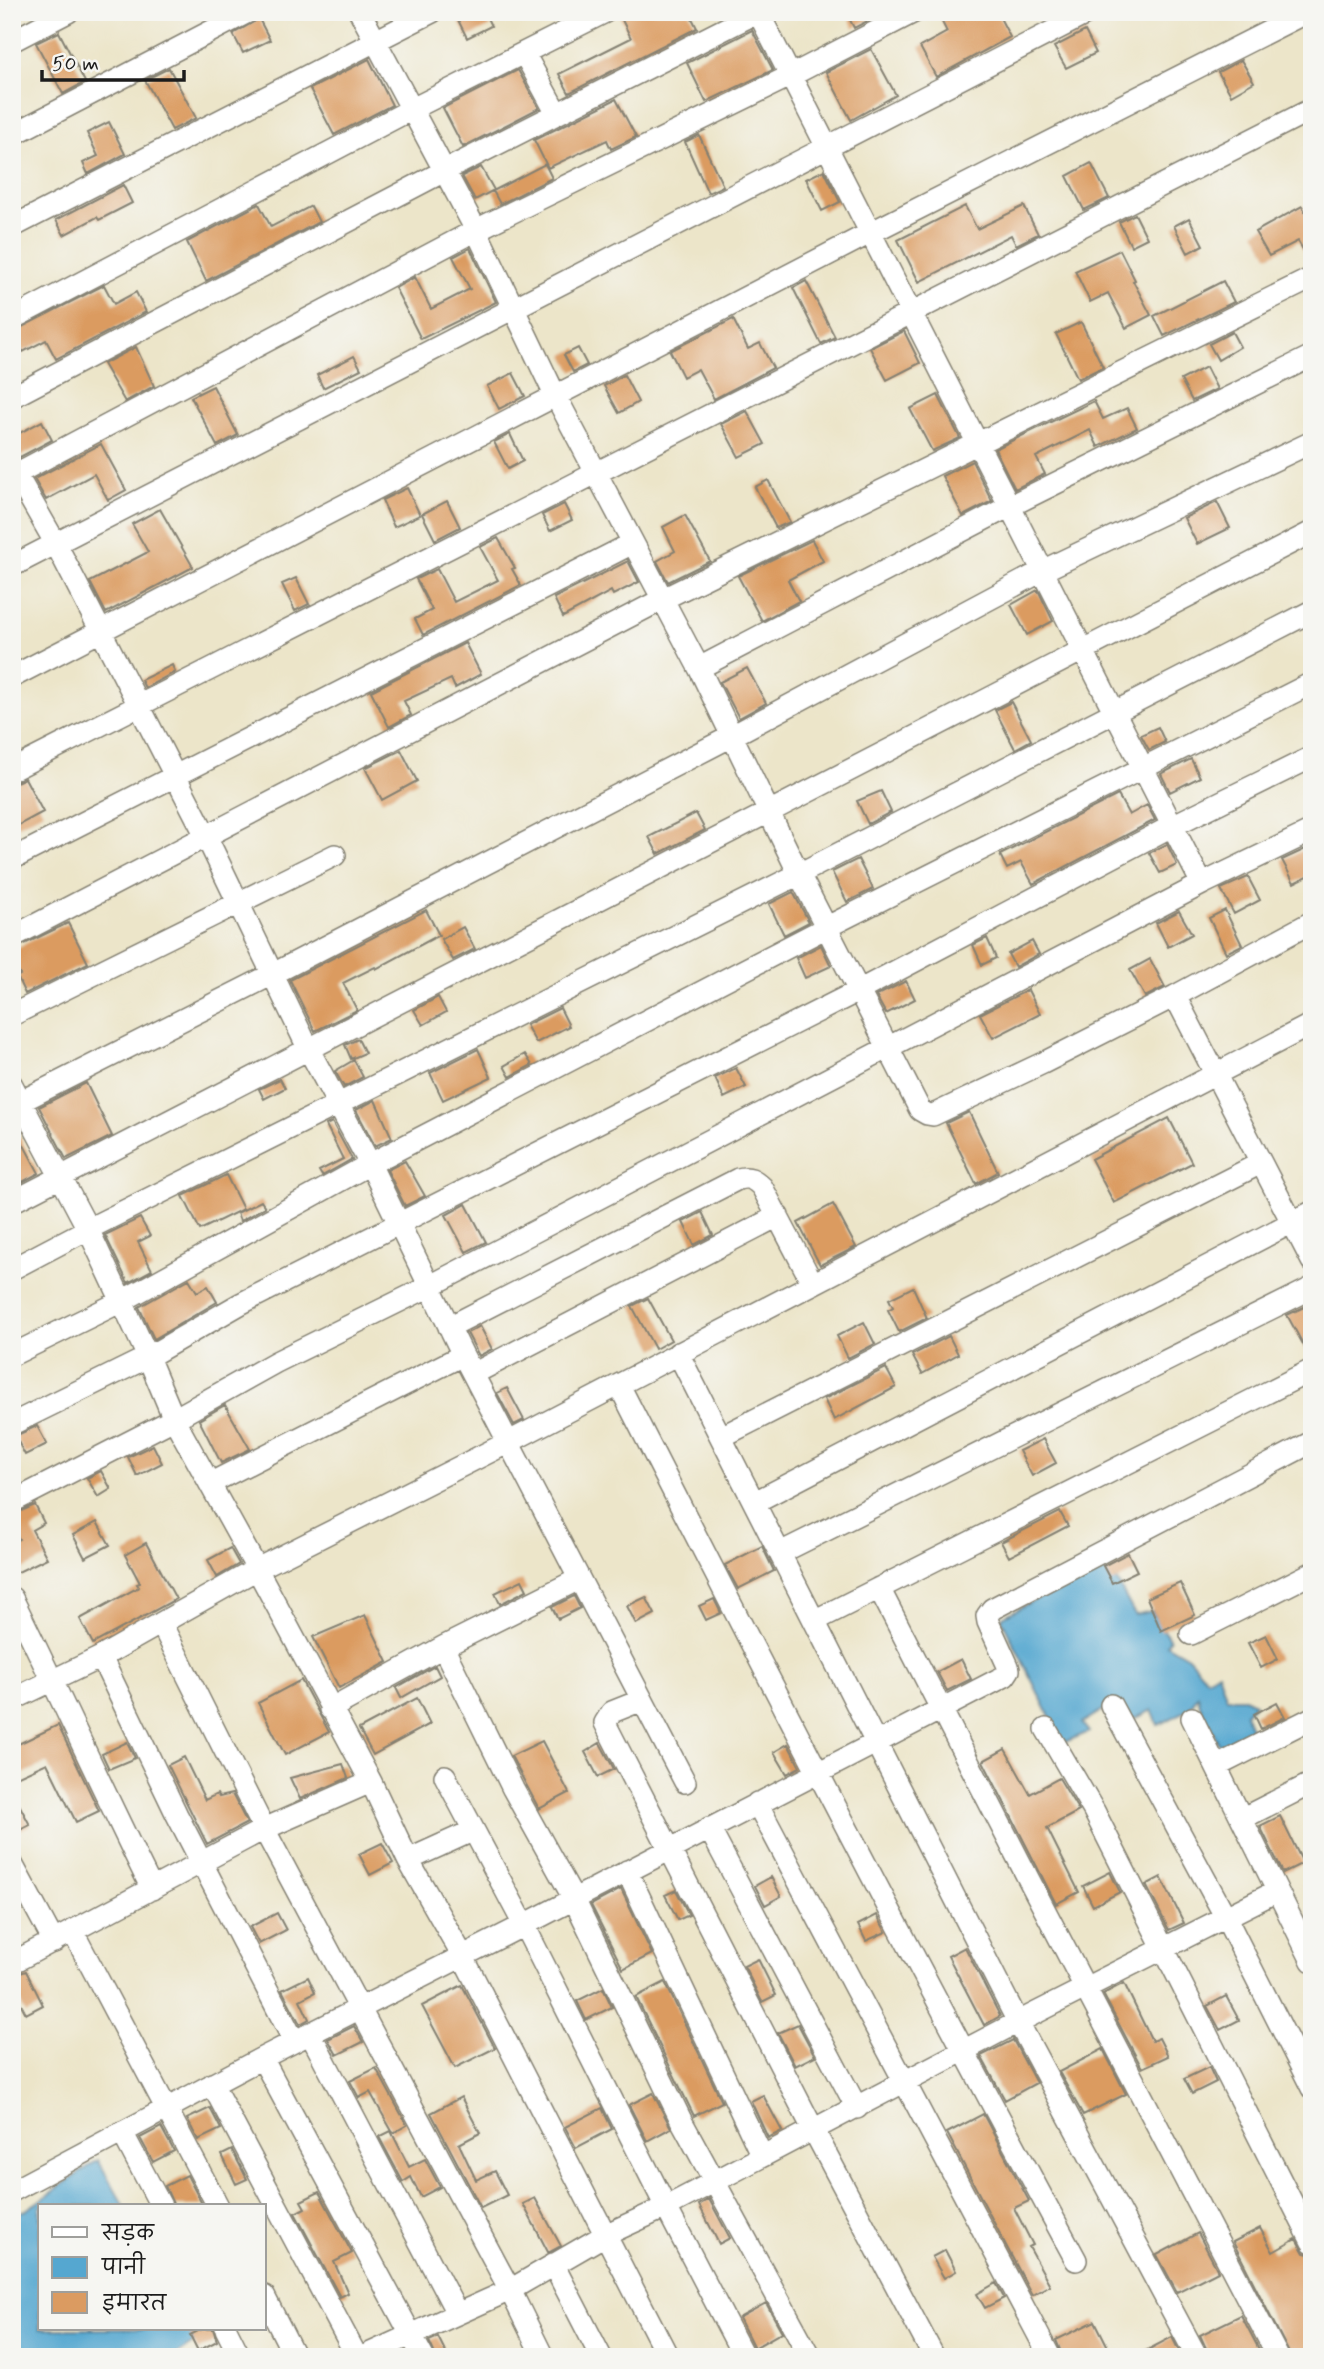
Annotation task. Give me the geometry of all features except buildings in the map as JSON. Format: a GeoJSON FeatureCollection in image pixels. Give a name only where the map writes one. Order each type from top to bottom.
{"type":"FeatureCollection","features":[{"type":"Feature","properties":{"kind":"street"},"geometry":{"type":"LineString","coordinates":[[12,41],[68,12]]}},
{"type":"Feature","properties":{"kind":"street"},"geometry":{"type":"LineString","coordinates":[[12,135],[248,12]]}},
{"type":"Feature","properties":{"kind":"street"},"geometry":{"type":"LineString","coordinates":[[360,12],[476,230],[555,396],[663,599],[920,1110],[933,1115],[1043,1063],[1312,922]]}},
{"type":"Feature","properties":{"kind":"street"},"geometry":{"type":"LineString","coordinates":[[12,227],[432,12]]}},
{"type":"Feature","properties":{"kind":"street"},"geometry":{"type":"LineString","coordinates":[[12,319],[412,109],[606,12]]}},
{"type":"Feature","properties":{"kind":"street"},"geometry":{"type":"LineString","coordinates":[[12,397],[444,171],[758,12],[1202,884]]}},
{"type":"Feature","properties":{"kind":"street"},"geometry":{"type":"LineString","coordinates":[[685,1782],[463,1355],[340,1104],[309,1050],[240,903],[176,777],[55,544],[13,472],[476,230],[914,12]]}},
{"type":"Feature","properties":{"kind":"street"},"geometry":{"type":"LineString","coordinates":[[12,566],[1090,12]]}},
{"type":"Feature","properties":{"kind":"street"},"geometry":{"type":"LineString","coordinates":[[12,677],[870,233],[1307,12]]}},
{"type":"Feature","properties":{"kind":"street"},"geometry":{"type":"LineString","coordinates":[[524,53],[557,114]]}},
{"type":"Feature","properties":{"kind":"street"},"geometry":{"type":"LineString","coordinates":[[12,770],[1312,109]]}},
{"type":"Feature","properties":{"kind":"street"},"geometry":{"type":"LineString","coordinates":[[12,937],[663,599],[1312,278]]}},
{"type":"Feature","properties":{"kind":"street"},"geometry":{"type":"LineString","coordinates":[[698,668],[1008,507],[1312,356]]}},
{"type":"Feature","properties":{"kind":"street"},"geometry":{"type":"LineString","coordinates":[[668,2357],[462,1955],[408,1860],[370,1782],[257,1569],[174,1419],[88,1229],[15,1097],[273,974],[732,736],[1042,571],[1312,442]]}},
{"type":"Feature","properties":{"kind":"street"},"geometry":{"type":"LineString","coordinates":[[12,1202],[1312,532]]}},
{"type":"Feature","properties":{"kind":"street"},"geometry":{"type":"LineString","coordinates":[[12,859],[633,542]]}},
{"type":"Feature","properties":{"kind":"street"},"geometry":{"type":"LineString","coordinates":[[12,1269],[799,874],[1312,611]]}},
{"type":"Feature","properties":{"kind":"street"},"geometry":{"type":"LineString","coordinates":[[12,1355],[122,1301],[370,1164],[827,927],[1312,683]]}},
{"type":"Feature","properties":{"kind":"street"},"geometry":{"type":"LineString","coordinates":[[12,1424],[148,1357],[240,1304],[858,991],[1172,826],[1312,757]]}},
{"type":"Feature","properties":{"kind":"street"},"geometry":{"type":"LineString","coordinates":[[12,1502],[174,1419],[276,1362],[430,1286],[1202,884],[1312,831]]}},
{"type":"Feature","properties":{"kind":"street"},"geometry":{"type":"LineString","coordinates":[[12,1015],[335,855]]}},
{"type":"Feature","properties":{"kind":"street"},"geometry":{"type":"LineString","coordinates":[[1175,996],[1312,1261]]}},
{"type":"Feature","properties":{"kind":"street"},"geometry":{"type":"LineString","coordinates":[[12,1700],[101,1657],[257,1569],[509,1443],[1312,1024]]}},
{"type":"Feature","properties":{"kind":"street"},"geometry":{"type":"LineString","coordinates":[[721,1437],[1261,1163]]}},
{"type":"Feature","properties":{"kind":"street"},"geometry":{"type":"LineString","coordinates":[[449,1327],[746,1177],[754,1179],[762,1187],[813,1284]]}},
{"type":"Feature","properties":{"kind":"street"},"geometry":{"type":"LineString","coordinates":[[755,1502],[1312,1212]]}},
{"type":"Feature","properties":{"kind":"street"},"geometry":{"type":"LineString","coordinates":[[473,1374],[778,1216]]}},
{"type":"Feature","properties":{"kind":"street"},"geometry":{"type":"LineString","coordinates":[[780,1553],[1312,1289]]}},
{"type":"Feature","properties":{"kind":"street"},"geometry":{"type":"LineString","coordinates":[[678,1353],[1018,2022],[1197,2357]]}},
{"type":"Feature","properties":{"kind":"street"},"geometry":{"type":"LineString","coordinates":[[211,1483],[463,1355]]}},
{"type":"Feature","properties":{"kind":"street"},"geometry":{"type":"LineString","coordinates":[[814,1621],[1312,1370]]}},
{"type":"Feature","properties":{"kind":"street"},"geometry":{"type":"LineString","coordinates":[[619,1385],[817,1772],[1076,2260]]}},
{"type":"Feature","properties":{"kind":"street"},"geometry":{"type":"LineString","coordinates":[[12,2191],[302,2037],[524,1925],[1008,1673],[1008,1666],[988,1622],[987,1616],[992,1609],[1312,1442]]}},
{"type":"Feature","properties":{"kind":"street"},"geometry":{"type":"LineString","coordinates":[[1191,1634],[1312,1573]]}},
{"type":"Feature","properties":{"kind":"street"},"geometry":{"type":"LineString","coordinates":[[330,1710],[443,1647],[579,1579]]}},
{"type":"Feature","properties":{"kind":"street"},"geometry":{"type":"LineString","coordinates":[[880,1588],[1278,2357]]}},
{"type":"Feature","properties":{"kind":"street"},"geometry":{"type":"LineString","coordinates":[[12,1598],[152,1889]]}},
{"type":"Feature","properties":{"kind":"street"},"geometry":{"type":"LineString","coordinates":[[161,1623],[264,1829],[510,2290],[543,2357]]}},
{"type":"Feature","properties":{"kind":"street"},"geometry":{"type":"LineString","coordinates":[[443,1647],[518,1798],[574,1899],[681,2120],[810,2357]]}},
{"type":"Feature","properties":{"kind":"street"},"geometry":{"type":"LineString","coordinates":[[101,1657],[203,1863],[457,2313]]}},
{"type":"Feature","properties":{"kind":"street"},"geometry":{"type":"LineString","coordinates":[[642,1700],[612,1712],[605,1723],[813,2129],[934,2357]]}},
{"type":"Feature","properties":{"kind":"street"},"geometry":{"type":"LineString","coordinates":[[1111,1705],[1225,1916],[1312,2088]]}},
{"type":"Feature","properties":{"kind":"street"},"geometry":{"type":"LineString","coordinates":[[1192,1718],[1312,1961]]}},
{"type":"Feature","properties":{"kind":"street"},"geometry":{"type":"LineString","coordinates":[[1217,1766],[1312,1718]]}},
{"type":"Feature","properties":{"kind":"street"},"geometry":{"type":"LineString","coordinates":[[1046,1729],[1094,1811],[1312,2242]]}},
{"type":"Feature","properties":{"kind":"street"},"geometry":{"type":"LineString","coordinates":[[445,1776],[744,2357]]}},
{"type":"Feature","properties":{"kind":"street"},"geometry":{"type":"LineString","coordinates":[[12,1963],[264,1829],[370,1782]]}},
{"type":"Feature","properties":{"kind":"street"},"geometry":{"type":"LineString","coordinates":[[1243,1818],[1312,1783]]}},
{"type":"Feature","properties":{"kind":"street"},"geometry":{"type":"LineString","coordinates":[[757,1803],[1050,2357]]}},
{"type":"Feature","properties":{"kind":"street"},"geometry":{"type":"LineString","coordinates":[[709,1828],[857,2108]]}},
{"type":"Feature","properties":{"kind":"street"},"geometry":{"type":"LineString","coordinates":[[408,1860],[472,1831]]}},
{"type":"Feature","properties":{"kind":"street"},"geometry":{"type":"LineString","coordinates":[[12,1864],[54,1942]]}},
{"type":"Feature","properties":{"kind":"street"},"geometry":{"type":"LineString","coordinates":[[627,1871],[762,2156]]}},
{"type":"Feature","properties":{"kind":"street"},"geometry":{"type":"LineString","coordinates":[[212,2084],[360,2357],[510,2290],[605,2235],[666,2207],[1018,2022],[1277,1891]]}},
{"type":"Feature","properties":{"kind":"street"},"geometry":{"type":"LineString","coordinates":[[73,1932],[217,2204]]}},
{"type":"Feature","properties":{"kind":"street"},"geometry":{"type":"LineString","coordinates":[[262,2058],[423,2357]]}},
{"type":"Feature","properties":{"kind":"street"},"geometry":{"type":"LineString","coordinates":[[122,2132],[160,2204]]}},
{"type":"Feature","properties":{"kind":"street"},"geometry":{"type":"LineString","coordinates":[[553,2264],[601,2357]]}},
{"type":"Feature","properties":{"kind":"street"},"geometry":{"type":"LineString","coordinates":[[266,2301],[295,2357]]}},
{"type":"Feature","properties":{"kind":"street"},"geometry":{"type":"LineString","coordinates":[[226,2330],[240,2357]]}},
{"type":"Feature","properties":{"kind":"water"},"geometry":{"type":"Polygon","coordinates":[[[1106,1561],[1135,1615],[1152,1611],[1170,1640],[1166,1644],[1188,1657],[1207,1679],[1218,1672],[1227,1698],[1244,1698],[1255,1703],[1245,1713],[1252,1731],[1252,1742],[1223,1753],[1200,1705],[1198,1695],[1188,1710],[1158,1725],[1152,1710],[1127,1723],[1111,1705],[1082,1723],[1089,1732],[1063,1743],[1001,1618],[1106,1561]]]}},
{"type":"Feature","properties":{"kind":"water"},"geometry":{"type":"Polygon","coordinates":[[[98,2160],[123,2204],[38,2204],[38,2330],[189,2330],[195,2342],[172,2357],[12,2357],[12,2214],[26,2210],[98,2160]]]}}]}
